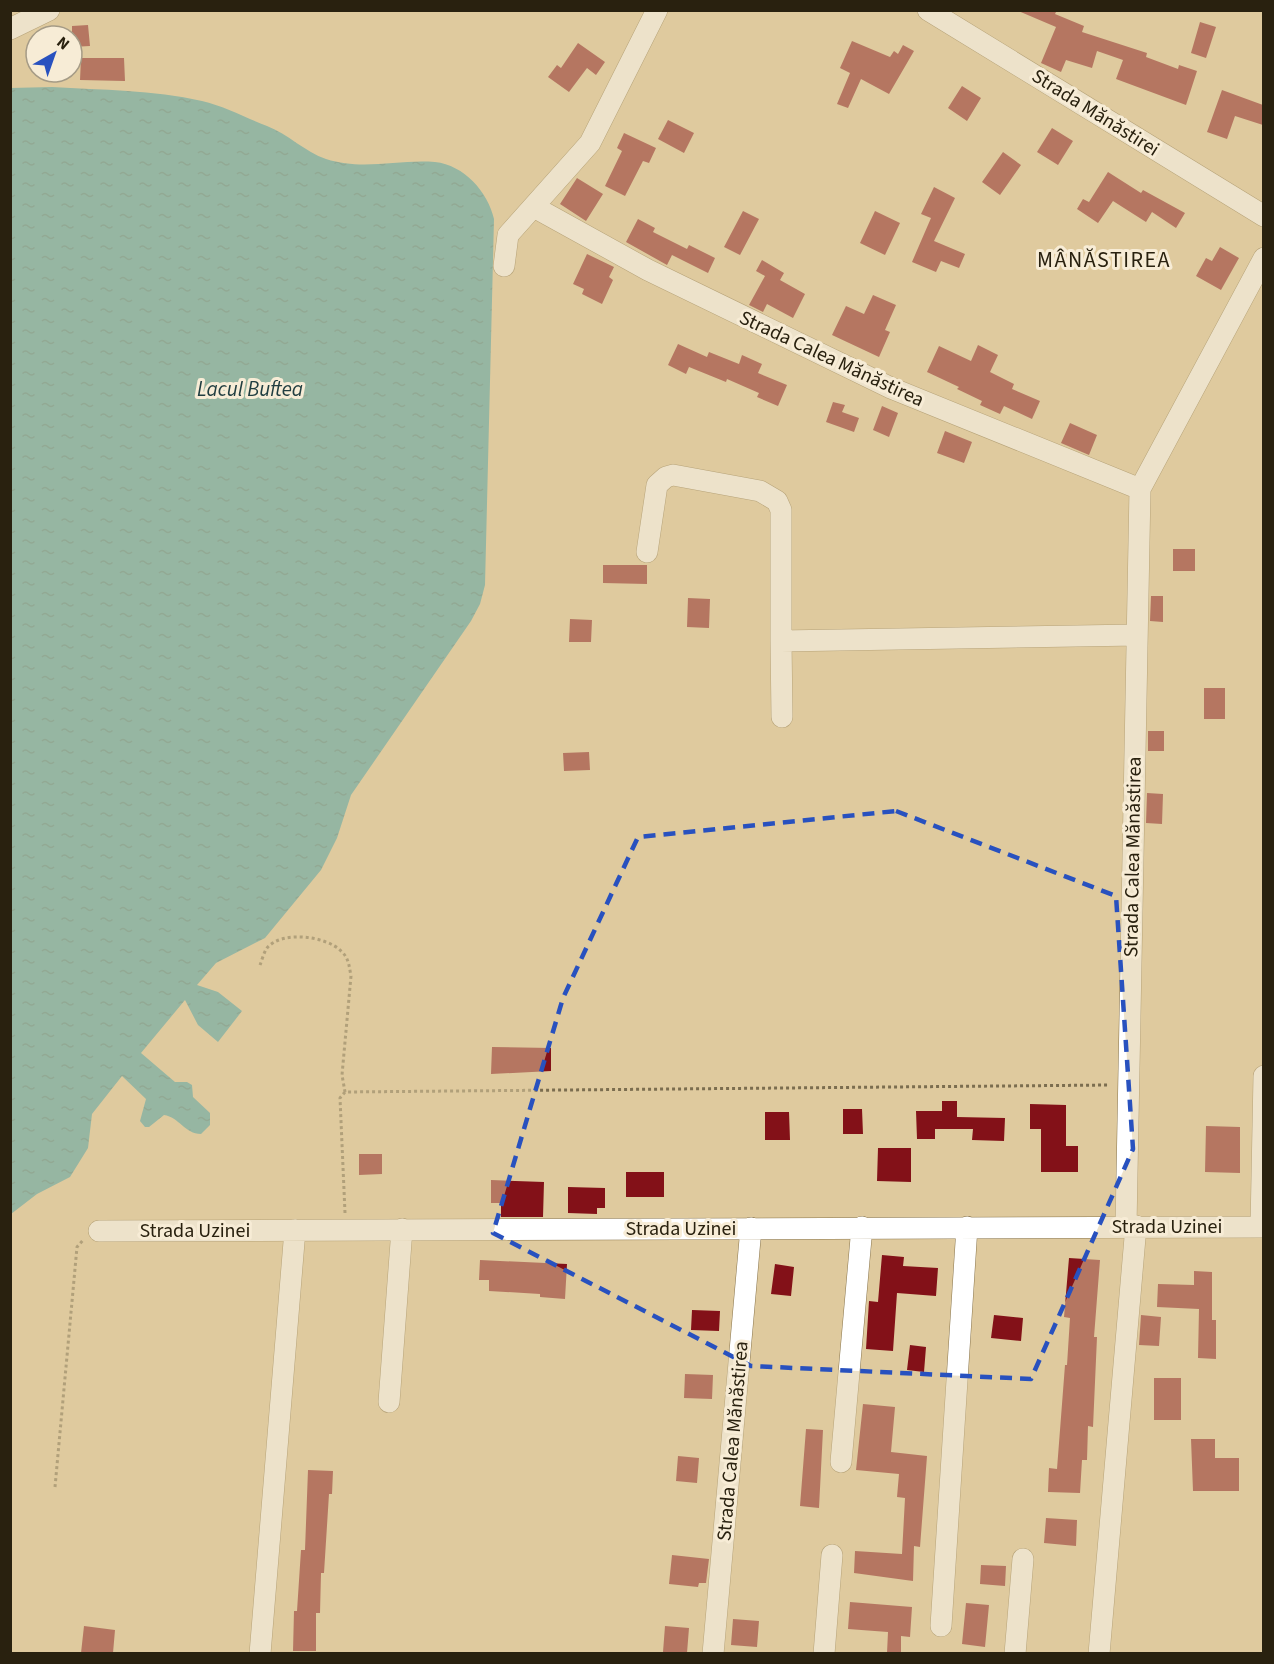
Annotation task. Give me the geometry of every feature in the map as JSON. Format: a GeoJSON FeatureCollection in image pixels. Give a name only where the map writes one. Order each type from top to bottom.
{"type":"FeatureCollection","features":[{"type":"Feature","properties":{"kind":"street"},"geometry":{"type":"LineString","coordinates":[[10,29],[49,10]]}},
{"type":"Feature","properties":{"kind":"street"},"geometry":{"type":"LineString","coordinates":[[504,266],[508,236],[590,143],[657,10]]}},
{"type":"Feature","properties":{"kind":"street","name":"Strada Mănăstirei"},"geometry":{"type":"LineString","coordinates":[[928,10],[1263,216]]}},
{"type":"Feature","properties":{"kind":"street","name":"Strada Calea Mănăstirea"},"geometry":{"type":"LineString","coordinates":[[534,207],[648,270],[891,388],[1140,489]]}},
{"type":"Feature","properties":{"kind":"street","name":"Strada Calea Mănăstirea"},"geometry":{"type":"LineString","coordinates":[[1099,1653],[1131,1226],[1127,1085],[1140,489],[1263,258]]}},
{"type":"Feature","properties":{"kind":"street"},"geometry":{"type":"LineString","coordinates":[[647,552],[655,492],[657,485],[666,477],[673,475],[770,495],[777,501],[781,510],[782,717]]}},
{"type":"Feature","properties":{"kind":"street"},"geometry":{"type":"LineString","coordinates":[[781,641],[1137,635]]}},
{"type":"Feature","properties":{"kind":"street"},"geometry":{"type":"LineString","coordinates":[[1262,1227],[1263,1076]]}},
{"type":"Feature","properties":{"kind":"street"},"geometry":{"type":"LineString","coordinates":[[841,1462],[862,1227]]}},
{"type":"Feature","properties":{"kind":"street"},"geometry":{"type":"LineString","coordinates":[[941,1626],[967,1227]]}},
{"type":"Feature","properties":{"kind":"street","name":"Strada Uzinei"},"geometry":{"type":"LineString","coordinates":[[99,1231],[1262,1227]]}},
{"type":"Feature","properties":{"kind":"street","name":"Strada Calea Mănăstirea"},"geometry":{"type":"LineString","coordinates":[[713,1653],[751,1228]]}},
{"type":"Feature","properties":{"kind":"street"},"geometry":{"type":"LineString","coordinates":[[389,1402],[402,1229]]}},
{"type":"Feature","properties":{"kind":"street"},"geometry":{"type":"LineString","coordinates":[[260,1653],[294,1230]]}},
{"type":"Feature","properties":{"kind":"street"},"geometry":{"type":"LineString","coordinates":[[824,1653],[832,1555]]}},
{"type":"Feature","properties":{"kind":"street"},"geometry":{"type":"LineString","coordinates":[[1015,1653],[1023,1559]]}},
{"type":"Feature","properties":{"kind":"path"},"geometry":{"type":"LineString","coordinates":[[260,965],[267,947],[283,938],[300,937],[323,941],[340,949],[349,961],[351,976],[342,1075],[345,1092]]}},
{"type":"Feature","properties":{"kind":"path"},"geometry":{"type":"LineString","coordinates":[[345,1230],[340,1098],[345,1092],[1127,1085]]}},
{"type":"Feature","properties":{"kind":"path"},"geometry":{"type":"LineString","coordinates":[[55,1487],[77,1247],[86,1237],[99,1231]]}},
{"type":"Feature","properties":{"kind":"highlighted area"},"geometry":{"type":"Polygon","coordinates":[[[896,811],[1116,896],[1133,1149],[1031,1379],[751,1366],[493,1233],[563,998],[638,837],[896,811]]]}},
{"type":"Feature","properties":{"kind":"water","name":"Lacul Buftea"},"geometry":{"type":"Polygon","coordinates":[[[52,87],[146,93],[202,101],[275,129],[326,159],[353,164],[435,162],[446,164],[465,174],[480,190],[494,219],[485,585],[480,604],[471,621],[351,795],[337,838],[321,870],[265,938],[216,963],[197,985],[218,992],[242,1011],[218,1042],[198,1025],[185,1000],[141,1053],[175,1082],[187,1082],[192,1085],[193,1097],[210,1113],[210,1125],[201,1134],[195,1133],[164,1115],[149,1127],[145,1127],[140,1121],[146,1099],[122,1076],[92,1114],[88,1148],[70,1177],[37,1194],[11,1214],[10,88],[52,87]]]}},
{"type":"Feature","properties":{"kind":"building"},"geometry":{"type":"Polygon","coordinates":[[[1016,10],[1057,10],[1055,14],[1084,26],[1082,32],[1147,53],[1146,57],[1178,69],[1179,65],[1197,71],[1186,105],[1116,79],[1123,60],[1097,51],[1092,68],[1066,60],[1061,72],[1041,63],[1056,27],[1016,10]]]}},
{"type":"Feature","properties":{"kind":"building"},"geometry":{"type":"Polygon","coordinates":[[[1200,22],[1216,27],[1206,58],[1191,53],[1200,22]]]}},
{"type":"Feature","properties":{"kind":"building"},"geometry":{"type":"Polygon","coordinates":[[[84,25],[88,25],[90,46],[84,46],[84,25]]]}},
{"type":"Feature","properties":{"kind":"building"},"geometry":{"type":"Polygon","coordinates":[[[852,41],[890,57],[894,51],[898,54],[903,45],[914,51],[889,94],[861,79],[848,108],[837,104],[850,73],[840,68],[852,41]]]}},
{"type":"Feature","properties":{"kind":"building"},"geometry":{"type":"Polygon","coordinates":[[[578,43],[605,62],[596,75],[587,68],[569,92],[548,77],[557,65],[561,68],[578,43]]]}},
{"type":"Feature","properties":{"kind":"building"},"geometry":{"type":"Polygon","coordinates":[[[84,58],[124,58],[125,81],[84,80],[84,58]]]}},
{"type":"Feature","properties":{"kind":"building"},"geometry":{"type":"Polygon","coordinates":[[[962,86],[981,98],[967,121],[948,108],[962,86]]]}},
{"type":"Feature","properties":{"kind":"building"},"geometry":{"type":"Polygon","coordinates":[[[1222,90],[1263,105],[1263,125],[1235,116],[1227,139],[1207,132],[1222,90]]]}},
{"type":"Feature","properties":{"kind":"building"},"geometry":{"type":"Polygon","coordinates":[[[668,120],[694,133],[684,153],[658,139],[668,120]]]}},
{"type":"Feature","properties":{"kind":"building"},"geometry":{"type":"Polygon","coordinates":[[[1052,128],[1073,141],[1058,165],[1037,152],[1052,128]]]}},
{"type":"Feature","properties":{"kind":"building"},"geometry":{"type":"Polygon","coordinates":[[[624,133],[656,148],[649,163],[643,161],[625,196],[605,186],[622,151],[617,148],[624,133]]]}},
{"type":"Feature","properties":{"kind":"building"},"geometry":{"type":"Polygon","coordinates":[[[1003,152],[1021,165],[1000,195],[982,182],[1003,152]]]}},
{"type":"Feature","properties":{"kind":"building"},"geometry":{"type":"Polygon","coordinates":[[[1108,172],[1141,193],[1143,190],[1185,213],[1176,228],[1152,212],[1146,222],[1113,201],[1098,223],[1077,209],[1083,199],[1089,202],[1108,172]]]}},
{"type":"Feature","properties":{"kind":"building"},"geometry":{"type":"Polygon","coordinates":[[[577,178],[603,194],[586,221],[560,204],[577,178]]]}},
{"type":"Feature","properties":{"kind":"building"},"geometry":{"type":"Polygon","coordinates":[[[934,187],[955,198],[934,241],[965,254],[959,268],[941,261],[936,272],[912,262],[931,218],[921,214],[934,187]]]}},
{"type":"Feature","properties":{"kind":"building"},"geometry":{"type":"Polygon","coordinates":[[[743,211],[759,219],[740,255],[724,247],[743,211]]]}},
{"type":"Feature","properties":{"kind":"building"},"geometry":{"type":"Polygon","coordinates":[[[875,211],[900,223],[885,255],[860,243],[875,211]]]}},
{"type":"Feature","properties":{"kind":"building"},"geometry":{"type":"Polygon","coordinates":[[[638,219],[655,228],[653,232],[687,249],[689,245],[715,258],[708,273],[672,255],[667,265],[626,242],[638,219]]]}},
{"type":"Feature","properties":{"kind":"building"},"geometry":{"type":"Polygon","coordinates":[[[1220,247],[1239,258],[1221,290],[1196,276],[1206,258],[1212,261],[1220,247]]]}},
{"type":"Feature","properties":{"kind":"building"},"geometry":{"type":"Polygon","coordinates":[[[587,254],[614,267],[609,277],[613,280],[602,304],[582,294],[584,289],[573,284],[587,254]]]}},
{"type":"Feature","properties":{"kind":"building"},"geometry":{"type":"Polygon","coordinates":[[[762,260],[784,273],[780,280],[805,294],[793,318],[767,304],[763,312],[749,305],[765,276],[756,271],[762,260]]]}},
{"type":"Feature","properties":{"kind":"building"},"geometry":{"type":"Polygon","coordinates":[[[873,295],[896,305],[885,330],[890,332],[879,357],[832,335],[846,306],[864,314],[873,295]]]}},
{"type":"Feature","properties":{"kind":"building"},"geometry":{"type":"Polygon","coordinates":[[[678,344],[707,357],[709,352],[739,364],[742,355],[762,364],[758,373],[787,385],[778,406],[757,397],[759,393],[727,379],[726,382],[689,367],[686,374],[668,365],[678,344]]]}},
{"type":"Feature","properties":{"kind":"building"},"geometry":{"type":"Polygon","coordinates":[[[978,345],[998,355],[990,372],[1014,384],[1012,389],[1040,401],[1032,419],[1004,406],[1000,414],[980,405],[982,401],[957,389],[959,387],[927,372],[939,346],[971,361],[978,345]]]}},
{"type":"Feature","properties":{"kind":"building"},"geometry":{"type":"Polygon","coordinates":[[[833,402],[845,405],[842,412],[859,418],[854,432],[826,422],[833,402]]]}},
{"type":"Feature","properties":{"kind":"building"},"geometry":{"type":"Polygon","coordinates":[[[882,406],[898,413],[889,437],[873,430],[882,406]]]}},
{"type":"Feature","properties":{"kind":"building"},"geometry":{"type":"Polygon","coordinates":[[[1070,423],[1097,435],[1089,455],[1061,443],[1070,423]]]}},
{"type":"Feature","properties":{"kind":"building"},"geometry":{"type":"Polygon","coordinates":[[[945,431],[972,442],[964,463],[937,453],[945,431]]]}},
{"type":"Feature","properties":{"kind":"building"},"geometry":{"type":"Polygon","coordinates":[[[1173,549],[1195,549],[1195,571],[1173,571],[1173,549]]]}},
{"type":"Feature","properties":{"kind":"building"},"geometry":{"type":"Polygon","coordinates":[[[603,565],[647,565],[647,584],[603,583],[603,565]]]}},
{"type":"Feature","properties":{"kind":"building"},"geometry":{"type":"Polygon","coordinates":[[[1151,596],[1163,596],[1163,622],[1150,621],[1151,596]]]}},
{"type":"Feature","properties":{"kind":"building"},"geometry":{"type":"Polygon","coordinates":[[[688,598],[710,599],[709,628],[687,627],[688,598]]]}},
{"type":"Feature","properties":{"kind":"building"},"geometry":{"type":"Polygon","coordinates":[[[570,619],[592,620],[591,642],[569,642],[570,619]]]}},
{"type":"Feature","properties":{"kind":"building"},"geometry":{"type":"Polygon","coordinates":[[[1204,688],[1225,688],[1225,719],[1204,719],[1204,688]]]}},
{"type":"Feature","properties":{"kind":"building"},"geometry":{"type":"Polygon","coordinates":[[[1148,731],[1164,731],[1164,751],[1148,751],[1148,731]]]}},
{"type":"Feature","properties":{"kind":"building"},"geometry":{"type":"Polygon","coordinates":[[[589,752],[590,770],[564,771],[563,753],[589,752]]]}},
{"type":"Feature","properties":{"kind":"building"},"geometry":{"type":"Polygon","coordinates":[[[1147,793],[1163,794],[1162,824],[1146,823],[1147,793]]]}},
{"type":"Feature","properties":{"kind":"building"},"geometry":{"type":"Polygon","coordinates":[[[492,1047],[551,1048],[551,1071],[491,1074],[492,1047]]]}},
{"type":"Feature","properties":{"kind":"building"},"geometry":{"type":"Polygon","coordinates":[[[942,1101],[957,1101],[957,1117],[1005,1118],[1004,1141],[972,1140],[973,1129],[935,1129],[935,1139],[917,1139],[916,1111],[942,1111],[942,1101]]]}},
{"type":"Feature","properties":{"kind":"building"},"geometry":{"type":"Polygon","coordinates":[[[1030,1104],[1066,1105],[1066,1146],[1078,1146],[1078,1172],[1041,1172],[1041,1129],[1030,1129],[1030,1104]]]}},
{"type":"Feature","properties":{"kind":"building"},"geometry":{"type":"Polygon","coordinates":[[[843,1109],[862,1109],[863,1134],[843,1134],[843,1109]]]}},
{"type":"Feature","properties":{"kind":"building"},"geometry":{"type":"Polygon","coordinates":[[[765,1112],[789,1112],[790,1140],[765,1140],[765,1112]]]}},
{"type":"Feature","properties":{"kind":"building"},"geometry":{"type":"Polygon","coordinates":[[[1206,1126],[1240,1127],[1240,1173],[1205,1172],[1206,1126]]]}},
{"type":"Feature","properties":{"kind":"building"},"geometry":{"type":"Polygon","coordinates":[[[878,1148],[911,1148],[911,1182],[877,1181],[878,1148]]]}},
{"type":"Feature","properties":{"kind":"building"},"geometry":{"type":"Polygon","coordinates":[[[359,1154],[382,1154],[382,1174],[359,1175],[359,1154]]]}},
{"type":"Feature","properties":{"kind":"building"},"geometry":{"type":"Polygon","coordinates":[[[626,1172],[664,1172],[664,1197],[626,1197],[626,1172]]]}},
{"type":"Feature","properties":{"kind":"building"},"geometry":{"type":"Polygon","coordinates":[[[491,1180],[544,1182],[543,1217],[501,1217],[501,1203],[491,1203],[491,1180]]]}},
{"type":"Feature","properties":{"kind":"building"},"geometry":{"type":"Polygon","coordinates":[[[568,1187],[605,1188],[605,1208],[597,1208],[597,1214],[568,1213],[568,1187]]]}},
{"type":"Feature","properties":{"kind":"building"},"geometry":{"type":"Polygon","coordinates":[[[882,1255],[904,1257],[903,1266],[938,1268],[936,1296],[897,1293],[893,1351],[866,1349],[869,1301],[878,1302],[882,1255]]]}},
{"type":"Feature","properties":{"kind":"building"},"geometry":{"type":"Polygon","coordinates":[[[1069,1258],[1100,1260],[1094,1337],[1097,1337],[1093,1427],[1088,1426],[1087,1460],[1082,1460],[1080,1493],[1048,1492],[1049,1468],[1057,1469],[1065,1365],[1067,1365],[1070,1318],[1064,1317],[1069,1258]]]}},
{"type":"Feature","properties":{"kind":"building"},"geometry":{"type":"Polygon","coordinates":[[[480,1260],[567,1264],[565,1299],[540,1297],[540,1294],[489,1291],[489,1280],[479,1280],[480,1260]]]}},
{"type":"Feature","properties":{"kind":"building"},"geometry":{"type":"Polygon","coordinates":[[[775,1264],[794,1267],[791,1296],[771,1294],[775,1264]]]}},
{"type":"Feature","properties":{"kind":"building"},"geometry":{"type":"Polygon","coordinates":[[[1194,1271],[1212,1272],[1212,1320],[1216,1320],[1216,1359],[1198,1358],[1199,1309],[1157,1307],[1158,1284],[1194,1285],[1194,1271]]]}},
{"type":"Feature","properties":{"kind":"building"},"geometry":{"type":"Polygon","coordinates":[[[692,1310],[720,1311],[719,1331],[691,1330],[692,1310]]]}},
{"type":"Feature","properties":{"kind":"building"},"geometry":{"type":"Polygon","coordinates":[[[994,1315],[1023,1318],[1021,1341],[991,1338],[994,1315]]]}},
{"type":"Feature","properties":{"kind":"building"},"geometry":{"type":"Polygon","coordinates":[[[1141,1315],[1161,1317],[1159,1346],[1139,1345],[1141,1315]]]}},
{"type":"Feature","properties":{"kind":"building"},"geometry":{"type":"Polygon","coordinates":[[[910,1345],[926,1347],[924,1372],[907,1370],[910,1345]]]}},
{"type":"Feature","properties":{"kind":"building"},"geometry":{"type":"Polygon","coordinates":[[[685,1374],[713,1375],[712,1399],[684,1398],[685,1374]]]}},
{"type":"Feature","properties":{"kind":"building"},"geometry":{"type":"Polygon","coordinates":[[[1154,1378],[1181,1378],[1181,1420],[1154,1420],[1154,1378]]]}},
{"type":"Feature","properties":{"kind":"building"},"geometry":{"type":"Polygon","coordinates":[[[863,1404],[895,1407],[891,1452],[927,1456],[920,1547],[914,1546],[913,1581],[854,1573],[855,1551],[902,1554],[905,1498],[897,1497],[899,1474],[856,1470],[863,1404]]]}},
{"type":"Feature","properties":{"kind":"building"},"geometry":{"type":"Polygon","coordinates":[[[806,1429],[823,1430],[819,1508],[800,1506],[806,1429]]]}},
{"type":"Feature","properties":{"kind":"building"},"geometry":{"type":"Polygon","coordinates":[[[1191,1439],[1215,1439],[1215,1458],[1239,1458],[1239,1491],[1193,1491],[1191,1439]]]}},
{"type":"Feature","properties":{"kind":"building"},"geometry":{"type":"Polygon","coordinates":[[[678,1456],[699,1458],[697,1483],[676,1481],[678,1456]]]}},
{"type":"Feature","properties":{"kind":"building"},"geometry":{"type":"Polygon","coordinates":[[[308,1470],[333,1471],[332,1494],[329,1494],[324,1573],[321,1573],[320,1613],[316,1613],[316,1651],[293,1651],[294,1611],[297,1611],[301,1550],[305,1550],[308,1470]]]}},
{"type":"Feature","properties":{"kind":"building"},"geometry":{"type":"Polygon","coordinates":[[[1046,1518],[1077,1520],[1076,1546],[1044,1543],[1046,1518]]]}},
{"type":"Feature","properties":{"kind":"building"},"geometry":{"type":"Polygon","coordinates":[[[672,1555],[709,1559],[706,1583],[699,1583],[698,1587],[669,1584],[672,1555]]]}},
{"type":"Feature","properties":{"kind":"building"},"geometry":{"type":"Polygon","coordinates":[[[981,1565],[1006,1566],[1005,1586],[980,1584],[981,1565]]]}},
{"type":"Feature","properties":{"kind":"building"},"geometry":{"type":"Polygon","coordinates":[[[850,1602],[912,1607],[910,1637],[901,1636],[901,1653],[887,1653],[888,1632],[848,1629],[850,1602]]]}},
{"type":"Feature","properties":{"kind":"building"},"geometry":{"type":"Polygon","coordinates":[[[966,1603],[989,1605],[985,1647],[962,1644],[966,1603]]]}},
{"type":"Feature","properties":{"kind":"building"},"geometry":{"type":"Polygon","coordinates":[[[733,1619],[759,1621],[757,1647],[731,1645],[733,1619]]]}},
{"type":"Feature","properties":{"kind":"building"},"geometry":{"type":"Polygon","coordinates":[[[84,1626],[115,1630],[113,1653],[81,1653],[84,1626]]]}},
{"type":"Feature","properties":{"kind":"building"},"geometry":{"type":"Polygon","coordinates":[[[665,1626],[689,1628],[687,1653],[663,1652],[665,1626]]]}},
{"type":"Feature","properties":{"kind":"district","name":"MÂNĂSTIREA"},"geometry":{"type":"Point","coordinates":[1104,259]}}]}
